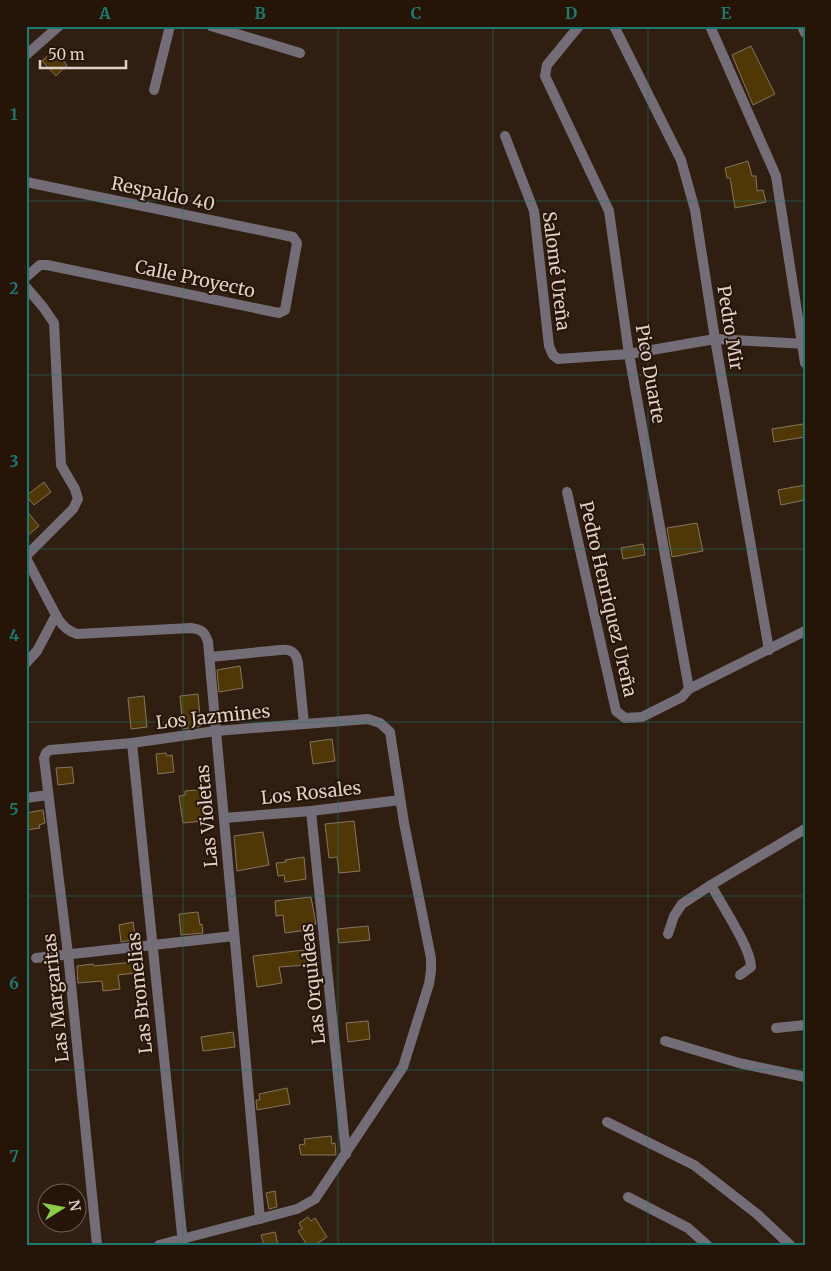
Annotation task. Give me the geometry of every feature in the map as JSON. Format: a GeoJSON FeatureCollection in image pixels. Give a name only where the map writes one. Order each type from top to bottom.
{"type":"FeatureCollection","features":[{"type":"Feature","properties":{"kind":"street"},"geometry":{"type":"LineString","coordinates":[[26,55],[58,26]]}},
{"type":"Feature","properties":{"kind":"street"},"geometry":{"type":"LineString","coordinates":[[154,90],[170,26]]}},
{"type":"Feature","properties":{"kind":"street"},"geometry":{"type":"LineString","coordinates":[[211,26],[300,53]]}},
{"type":"Feature","properties":{"kind":"street","name":"Pico Duarte"},"geometry":{"type":"LineString","coordinates":[[579,26],[548,66],[545,76],[609,211],[629,354],[690,689]]}},
{"type":"Feature","properties":{"kind":"street","name":"Pedro Mir"},"geometry":{"type":"LineString","coordinates":[[614,26],[681,160],[696,210],[715,339],[769,650]]}},
{"type":"Feature","properties":{"kind":"street"},"geometry":{"type":"LineString","coordinates":[[710,26],[776,176],[805,363]]}},
{"type":"Feature","properties":{"kind":"street"},"geometry":{"type":"LineString","coordinates":[[802,26],[805,33]]}},
{"type":"Feature","properties":{"kind":"street","name":"Salomé Ureña"},"geometry":{"type":"LineString","coordinates":[[504,136],[534,211],[549,346],[553,354],[558,359],[629,354]]}},
{"type":"Feature","properties":{"kind":"street","name":"Respaldo 40"},"geometry":{"type":"LineString","coordinates":[[26,182],[293,237]]}},
{"type":"Feature","properties":{"kind":"street","name":"Calle Proyecto"},"geometry":{"type":"LineString","coordinates":[[26,277],[40,265],[47,265],[279,314],[285,310],[297,243],[293,237]]}},
{"type":"Feature","properties":{"kind":"street","name":"Las Violetas"},"geometry":{"type":"LineString","coordinates":[[26,287],[51,316],[55,330],[61,465],[65,475],[75,489],[78,499],[73,508],[26,557],[64,628],[77,634],[199,628],[205,633],[208,642],[260,1219]]}},
{"type":"Feature","properties":{"kind":"street"},"geometry":{"type":"LineString","coordinates":[[629,354],[715,339],[803,344]]}},
{"type":"Feature","properties":{"kind":"street","name":"Pedro Henriquez Ureña"},"geometry":{"type":"LineString","coordinates":[[567,492],[616,711],[625,718],[642,717],[682,697],[690,689],[805,631]]}},
{"type":"Feature","properties":{"kind":"street"},"geometry":{"type":"LineString","coordinates":[[26,663],[37,651],[56,615]]}},
{"type":"Feature","properties":{"kind":"street"},"geometry":{"type":"LineString","coordinates":[[210,657],[287,649],[293,652],[298,663],[304,724]]}},
{"type":"Feature","properties":{"kind":"street","name":"Los Jazmines"},"geometry":{"type":"LineString","coordinates":[[50,750],[132,743],[216,731],[368,719],[380,723],[390,732],[400,800]]}},
{"type":"Feature","properties":{"kind":"street","name":"Las Bromelias"},"geometry":{"type":"LineString","coordinates":[[132,743],[182,1242]]}},
{"type":"Feature","properties":{"kind":"street","name":"Las Margaritas"},"geometry":{"type":"LineString","coordinates":[[50,750],[44,758],[68,954],[97,1245]]}},
{"type":"Feature","properties":{"kind":"street"},"geometry":{"type":"LineString","coordinates":[[26,798],[48,796]]}},
{"type":"Feature","properties":{"kind":"street"},"geometry":{"type":"LineString","coordinates":[[159,1245],[182,1242],[297,1209],[315,1199],[403,1067],[429,984],[431,958],[400,800]]}},
{"type":"Feature","properties":{"kind":"street","name":"Los Rosales"},"geometry":{"type":"LineString","coordinates":[[224,818],[311,811],[400,800]]}},
{"type":"Feature","properties":{"kind":"street","name":"Las Orquideas"},"geometry":{"type":"LineString","coordinates":[[311,811],[346,1154]]}},
{"type":"Feature","properties":{"kind":"street"},"geometry":{"type":"LineString","coordinates":[[668,934],[678,909],[711,885],[805,829]]}},
{"type":"Feature","properties":{"kind":"street"},"geometry":{"type":"LineString","coordinates":[[711,885],[744,945],[750,961],[750,967],[740,976]]}},
{"type":"Feature","properties":{"kind":"street"},"geometry":{"type":"LineString","coordinates":[[36,958],[234,936]]}},
{"type":"Feature","properties":{"kind":"street"},"geometry":{"type":"LineString","coordinates":[[776,1028],[805,1025]]}},
{"type":"Feature","properties":{"kind":"street"},"geometry":{"type":"LineString","coordinates":[[666,1041],[761,1069],[805,1077]]}},
{"type":"Feature","properties":{"kind":"street"},"geometry":{"type":"LineString","coordinates":[[607,1122],[694,1165],[757,1214],[790,1245]]}},
{"type":"Feature","properties":{"kind":"street"},"geometry":{"type":"LineString","coordinates":[[628,1197],[688,1228],[707,1245]]}},
{"type":"Feature","properties":{"kind":"building"},"geometry":{"type":"Polygon","coordinates":[[[751,46],[775,94],[753,105],[732,55],[751,46]]]}},
{"type":"Feature","properties":{"kind":"building"},"geometry":{"type":"Polygon","coordinates":[[[54,50],[67,65],[56,76],[42,61],[54,50]]]}},
{"type":"Feature","properties":{"kind":"building"},"geometry":{"type":"Polygon","coordinates":[[[748,161],[752,176],[756,176],[757,191],[763,190],[766,202],[735,208],[730,178],[727,178],[725,168],[748,161]]]}},
{"type":"Feature","properties":{"kind":"building"},"geometry":{"type":"Polygon","coordinates":[[[803,424],[805,437],[774,442],[772,429],[803,424]]]}},
{"type":"Feature","properties":{"kind":"building"},"geometry":{"type":"Polygon","coordinates":[[[44,482],[51,492],[34,505],[26,496],[44,482]]]}},
{"type":"Feature","properties":{"kind":"building"},"geometry":{"type":"Polygon","coordinates":[[[805,485],[805,500],[781,505],[778,490],[805,485]]]}},
{"type":"Feature","properties":{"kind":"building"},"geometry":{"type":"Polygon","coordinates":[[[26,510],[39,526],[26,537],[26,510]]]}},
{"type":"Feature","properties":{"kind":"building"},"geometry":{"type":"Polygon","coordinates":[[[697,523],[703,551],[672,557],[667,528],[697,523]]]}},
{"type":"Feature","properties":{"kind":"building"},"geometry":{"type":"Polygon","coordinates":[[[643,544],[645,555],[623,559],[621,548],[643,544]]]}},
{"type":"Feature","properties":{"kind":"building"},"geometry":{"type":"Polygon","coordinates":[[[240,666],[243,688],[219,692],[217,670],[240,666]]]}},
{"type":"Feature","properties":{"kind":"building"},"geometry":{"type":"Polygon","coordinates":[[[198,694],[201,726],[183,729],[180,696],[198,694]]]}},
{"type":"Feature","properties":{"kind":"building"},"geometry":{"type":"Polygon","coordinates":[[[144,696],[147,727],[131,729],[128,698],[144,696]]]}},
{"type":"Feature","properties":{"kind":"building"},"geometry":{"type":"Polygon","coordinates":[[[332,739],[335,761],[313,764],[310,742],[332,739]]]}},
{"type":"Feature","properties":{"kind":"building"},"geometry":{"type":"Polygon","coordinates":[[[166,753],[167,756],[172,755],[174,772],[158,774],[156,754],[166,753]]]}},
{"type":"Feature","properties":{"kind":"building"},"geometry":{"type":"Polygon","coordinates":[[[72,767],[74,783],[58,785],[56,768],[72,767]]]}},
{"type":"Feature","properties":{"kind":"building"},"geometry":{"type":"Polygon","coordinates":[[[208,789],[209,796],[212,796],[214,820],[183,823],[179,796],[185,795],[185,791],[208,789]]]}},
{"type":"Feature","properties":{"kind":"building"},"geometry":{"type":"Polygon","coordinates":[[[43,810],[45,823],[39,825],[40,828],[26,830],[26,813],[43,810]]]}},
{"type":"Feature","properties":{"kind":"building"},"geometry":{"type":"Polygon","coordinates":[[[354,821],[360,871],[339,873],[337,857],[329,858],[325,824],[354,821]]]}},
{"type":"Feature","properties":{"kind":"building"},"geometry":{"type":"Polygon","coordinates":[[[263,832],[269,865],[237,871],[234,836],[263,832]]]}},
{"type":"Feature","properties":{"kind":"building"},"geometry":{"type":"Polygon","coordinates":[[[304,857],[306,879],[285,882],[284,875],[278,876],[276,863],[304,857]]]}},
{"type":"Feature","properties":{"kind":"building"},"geometry":{"type":"Polygon","coordinates":[[[311,897],[316,924],[307,925],[308,930],[285,933],[283,915],[276,916],[275,901],[311,897]]]}},
{"type":"Feature","properties":{"kind":"building"},"geometry":{"type":"Polygon","coordinates":[[[198,912],[203,933],[181,935],[179,914],[198,912]]]}},
{"type":"Feature","properties":{"kind":"building"},"geometry":{"type":"Polygon","coordinates":[[[133,922],[135,935],[131,935],[132,940],[121,942],[119,925],[133,922]]]}},
{"type":"Feature","properties":{"kind":"building"},"geometry":{"type":"Polygon","coordinates":[[[368,926],[370,940],[339,943],[337,929],[368,926]]]}},
{"type":"Feature","properties":{"kind":"building"},"geometry":{"type":"Polygon","coordinates":[[[313,949],[314,957],[309,958],[309,965],[279,967],[282,983],[257,987],[253,956],[313,949]]]}},
{"type":"Feature","properties":{"kind":"building"},"geometry":{"type":"Polygon","coordinates":[[[143,961],[144,972],[118,975],[120,989],[103,991],[102,981],[78,983],[77,966],[143,961]]]}},
{"type":"Feature","properties":{"kind":"building"},"geometry":{"type":"Polygon","coordinates":[[[368,1021],[370,1039],[348,1042],[346,1023],[368,1021]]]}},
{"type":"Feature","properties":{"kind":"building"},"geometry":{"type":"Polygon","coordinates":[[[233,1032],[235,1047],[203,1051],[201,1037],[233,1032]]]}},
{"type":"Feature","properties":{"kind":"building"},"geometry":{"type":"Polygon","coordinates":[[[287,1088],[290,1104],[257,1110],[256,1100],[260,1100],[259,1094],[287,1088]]]}},
{"type":"Feature","properties":{"kind":"building"},"geometry":{"type":"Polygon","coordinates":[[[331,1136],[332,1144],[335,1143],[336,1155],[301,1155],[299,1145],[305,1144],[304,1139],[331,1136]]]}},
{"type":"Feature","properties":{"kind":"building"},"geometry":{"type":"Polygon","coordinates":[[[275,1191],[277,1207],[269,1209],[266,1193],[275,1191]]]}},
{"type":"Feature","properties":{"kind":"building"},"geometry":{"type":"Polygon","coordinates":[[[308,1217],[311,1221],[315,1218],[327,1237],[315,1245],[307,1245],[298,1231],[302,1229],[299,1223],[308,1217]]]}},
{"type":"Feature","properties":{"kind":"building"},"geometry":{"type":"Polygon","coordinates":[[[275,1232],[278,1245],[264,1245],[261,1235],[275,1232]]]}}]}
